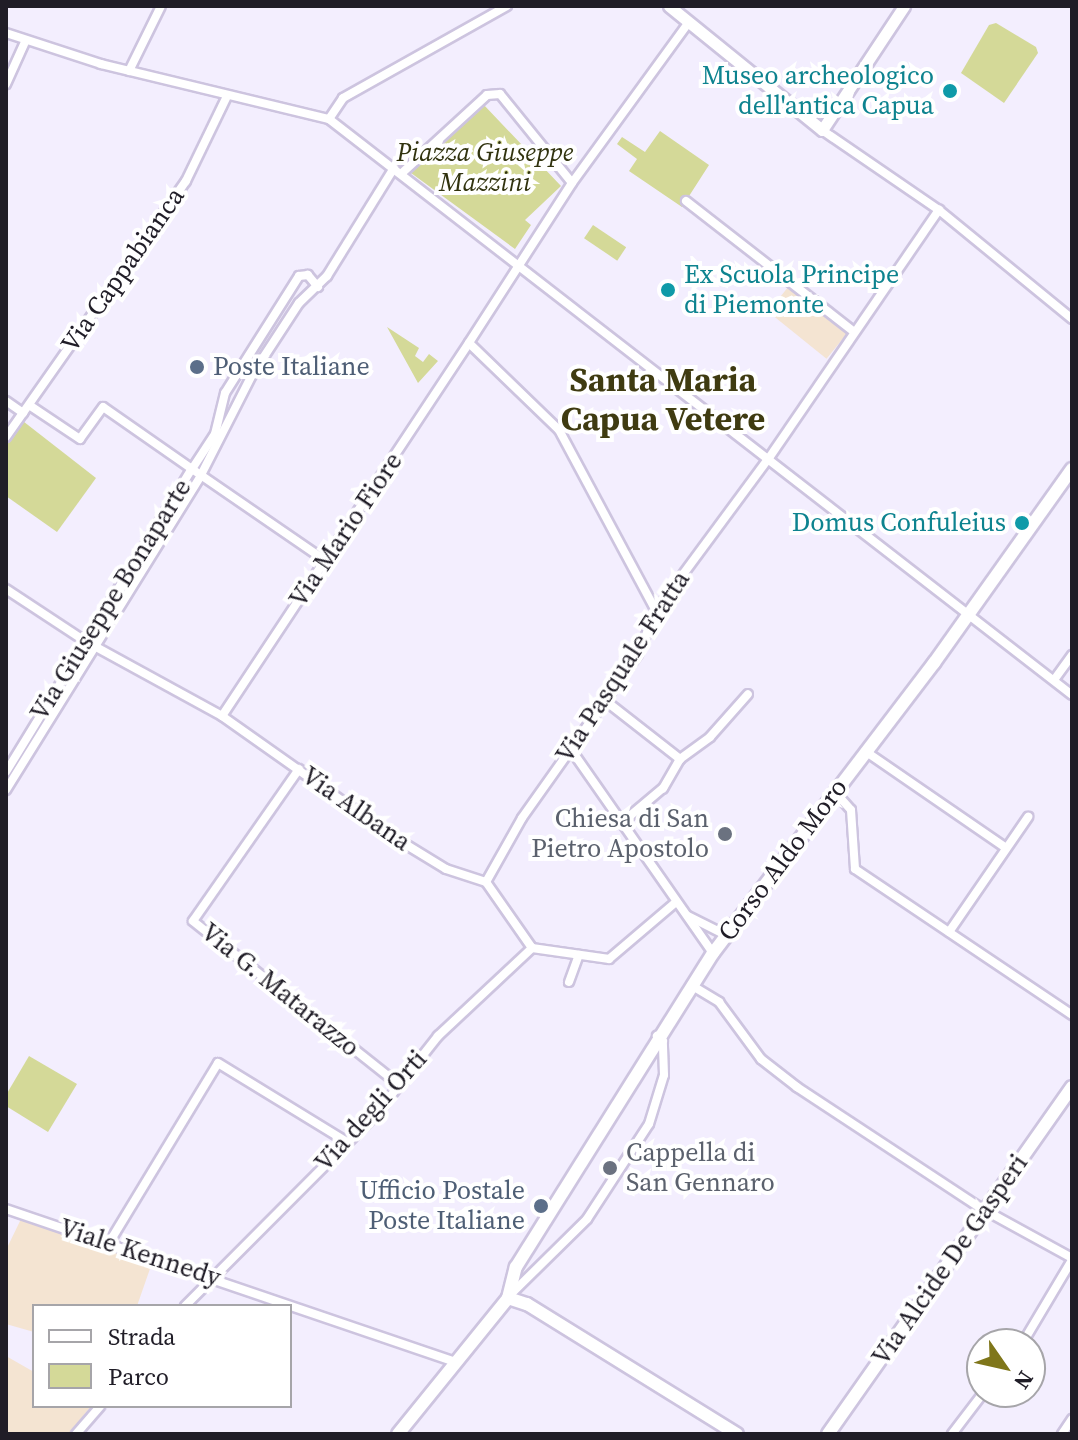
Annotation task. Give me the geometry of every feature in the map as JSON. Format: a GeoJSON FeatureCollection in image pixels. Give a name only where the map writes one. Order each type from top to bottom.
{"type":"FeatureCollection","features":[{"type":"Feature","properties":{"kind":"main road","name":"Corso Aldo Moro"},"geometry":{"type":"LineString","coordinates":[[508,1298],[516,1267],[691,985],[969,614],[1072,469]]}},
{"type":"Feature","properties":{"kind":"main road","name":"Via Alcide De Gasperi"},"geometry":{"type":"LineString","coordinates":[[828,1434],[1072,1087]]}},
{"type":"Feature","properties":{"kind":"main road"},"geometry":{"type":"LineString","coordinates":[[398,1434],[508,1298],[527,1304],[737,1434]]}},
{"type":"Feature","properties":{"kind":"street"},"geometry":{"type":"LineString","coordinates":[[129,71],[161,6]]}},
{"type":"Feature","properties":{"kind":"street"},"geometry":{"type":"LineString","coordinates":[[329,119],[343,98],[507,6]]}},
{"type":"Feature","properties":{"kind":"street"},"geometry":{"type":"LineString","coordinates":[[669,6],[822,130],[939,210],[1072,319]]}},
{"type":"Feature","properties":{"kind":"street"},"geometry":{"type":"LineString","coordinates":[[822,130],[904,6]]}},
{"type":"Feature","properties":{"kind":"street"},"geometry":{"type":"LineString","coordinates":[[516,263],[689,22]]}},
{"type":"Feature","properties":{"kind":"street"},"geometry":{"type":"LineString","coordinates":[[6,33],[25,42],[129,71],[329,119],[1072,695]]}},
{"type":"Feature","properties":{"kind":"street"},"geometry":{"type":"LineString","coordinates":[[6,84],[25,42]]}},
{"type":"Feature","properties":{"kind":"street"},"geometry":{"type":"LineString","coordinates":[[398,170],[487,95],[500,94],[572,183]]}},
{"type":"Feature","properties":{"kind":"street","name":"Via Cappabianca"},"geometry":{"type":"LineString","coordinates":[[6,437],[186,181],[227,96]]}},
{"type":"Feature","properties":{"kind":"street","name":"Via Giuseppe Bonaparte"},"geometry":{"type":"LineString","coordinates":[[6,772],[201,475],[286,323],[318,287],[398,170]]}},
{"type":"Feature","properties":{"kind":"street"},"geometry":{"type":"LineString","coordinates":[[686,201],[854,332]]}},
{"type":"Feature","properties":{"kind":"street","name":"Via Pasquale Fratta"},"geometry":{"type":"LineString","coordinates":[[486,882],[522,818],[607,702],[638,654],[656,611],[769,458],[939,210]]}},
{"type":"Feature","properties":{"kind":"street","name":"Via Mario Fiore"},"geometry":{"type":"LineString","coordinates":[[222,716],[469,343],[516,263]]}},
{"type":"Feature","properties":{"kind":"street","name":"Via Giuseppe Bonaparte"},"geometry":{"type":"LineString","coordinates":[[90,642],[189,468],[215,434],[219,407],[299,276],[308,275],[318,287]]}},
{"type":"Feature","properties":{"kind":"street"},"geometry":{"type":"LineString","coordinates":[[469,343],[559,430],[656,611]]}},
{"type":"Feature","properties":{"kind":"street"},"geometry":{"type":"LineString","coordinates":[[6,401],[80,439],[103,407],[189,468]]}},
{"type":"Feature","properties":{"kind":"street"},"geometry":{"type":"LineString","coordinates":[[219,407],[234,413]]}},
{"type":"Feature","properties":{"kind":"street","name":"Via Giuseppe Bonaparte"},"geometry":{"type":"LineString","coordinates":[[189,468],[201,475]]}},
{"type":"Feature","properties":{"kind":"street"},"geometry":{"type":"LineString","coordinates":[[201,475],[326,561]]}},
{"type":"Feature","properties":{"kind":"street","name":"Via Albana"},"geometry":{"type":"LineString","coordinates":[[6,589],[90,642],[222,716],[419,853],[486,882]]}},
{"type":"Feature","properties":{"kind":"street"},"geometry":{"type":"LineString","coordinates":[[6,790],[90,642]]}},
{"type":"Feature","properties":{"kind":"street"},"geometry":{"type":"LineString","coordinates":[[1054,680],[1072,655]]}},
{"type":"Feature","properties":{"kind":"street"},"geometry":{"type":"LineString","coordinates":[[624,821],[663,788],[680,759],[710,737],[748,694]]}},
{"type":"Feature","properties":{"kind":"street"},"geometry":{"type":"LineString","coordinates":[[607,702],[680,759]]}},
{"type":"Feature","properties":{"kind":"street"},"geometry":{"type":"LineString","coordinates":[[572,751],[624,821],[713,953]]}},
{"type":"Feature","properties":{"kind":"street"},"geometry":{"type":"LineString","coordinates":[[865,751],[1006,848]]}},
{"type":"Feature","properties":{"kind":"street","name":"Via G. Matarazzo"},"geometry":{"type":"LineString","coordinates":[[299,769],[193,921],[399,1085]]}},
{"type":"Feature","properties":{"kind":"street"},"geometry":{"type":"LineString","coordinates":[[834,791],[851,810],[855,869],[1072,1015]]}},
{"type":"Feature","properties":{"kind":"street"},"geometry":{"type":"LineString","coordinates":[[949,932],[1028,817]]}},
{"type":"Feature","properties":{"kind":"street"},"geometry":{"type":"LineString","coordinates":[[486,882],[532,948],[609,959],[676,902]]}},
{"type":"Feature","properties":{"kind":"street"},"geometry":{"type":"LineString","coordinates":[[687,916],[726,935]]}},
{"type":"Feature","properties":{"kind":"street","name":"Via degli Orti"},"geometry":{"type":"LineString","coordinates":[[187,1304],[210,1276],[347,1142],[438,1036],[532,948]]}},
{"type":"Feature","properties":{"kind":"street"},"geometry":{"type":"LineString","coordinates":[[569,982],[579,955]]}},
{"type":"Feature","properties":{"kind":"street"},"geometry":{"type":"LineString","coordinates":[[691,985],[729,1012],[772,1069],[984,1210],[1072,1259],[1031,1328]]}},
{"type":"Feature","properties":{"kind":"street"},"geometry":{"type":"LineString","coordinates":[[508,1298],[587,1219],[649,1124],[664,1075],[663,1041],[657,1036]]}},
{"type":"Feature","properties":{"kind":"street"},"geometry":{"type":"LineString","coordinates":[[109,1243],[218,1063],[347,1142]]}},
{"type":"Feature","properties":{"kind":"street","name":"Viale Kennedy"},"geometry":{"type":"LineString","coordinates":[[6,1209],[290,1304]]}},
{"type":"Feature","properties":{"kind":"street","name":"Viale Kennedy"},"geometry":{"type":"LineString","coordinates":[[292,1305],[456,1362]]}},
{"type":"Feature","properties":{"kind":"street"},"geometry":{"type":"LineString","coordinates":[[76,1434],[98,1408]]}},
{"type":"Feature","properties":{"kind":"street"},"geometry":{"type":"LineString","coordinates":[[952,1434],[972,1408]]}},
{"type":"Feature","properties":{"kind":"street"},"geometry":{"type":"LineString","coordinates":[[1062,1434],[1072,1419]]}},
{"type":"Feature","properties":{"kind":"shaded area"},"geometry":{"type":"Polygon","coordinates":[[[789,286],[847,333],[827,359],[768,312],[789,286]]]}},
{"type":"Feature","properties":{"kind":"shaded area"},"geometry":{"type":"Polygon","coordinates":[[[21,1219],[152,1263],[138,1304],[32,1304],[32,1331],[6,1324],[6,1250],[21,1219]]]}},
{"type":"Feature","properties":{"kind":"shaded area"},"geometry":{"type":"Polygon","coordinates":[[[6,1356],[32,1371],[32,1408],[89,1408],[69,1434],[6,1434],[6,1356]]]}},
{"type":"Feature","properties":{"kind":"green space"},"geometry":{"type":"Polygon","coordinates":[[[996,23],[1036,47],[1038,53],[1004,103],[961,73],[989,25],[996,23]]]}},
{"type":"Feature","properties":{"kind":"green space","name":"Piazza Giuseppe Mazzini"},"geometry":{"type":"Polygon","coordinates":[[[483,104],[561,186],[525,220],[531,225],[515,249],[411,173],[483,104]]]}},
{"type":"Feature","properties":{"kind":"green space"},"geometry":{"type":"Polygon","coordinates":[[[660,131],[709,165],[682,207],[629,171],[637,159],[617,144],[622,137],[645,152],[660,131]]]}},
{"type":"Feature","properties":{"kind":"green space"},"geometry":{"type":"Polygon","coordinates":[[[593,225],[626,247],[617,261],[584,238],[593,225]]]}},
{"type":"Feature","properties":{"kind":"green space"},"geometry":{"type":"Polygon","coordinates":[[[387,327],[419,348],[415,356],[423,362],[429,354],[438,361],[418,383],[387,327]]]}},
{"type":"Feature","properties":{"kind":"green space"},"geometry":{"type":"Polygon","coordinates":[[[19,418],[96,478],[57,532],[6,496],[6,437],[19,418]]]}},
{"type":"Feature","properties":{"kind":"green space"},"geometry":{"type":"Polygon","coordinates":[[[29,1056],[77,1084],[48,1132],[6,1106],[6,1095],[29,1056]]]}},
{"type":"Feature","properties":{"kind":"place","name":"Museo archeologico dell'antica Capua"},"geometry":{"type":"Point","coordinates":[950,91]}},
{"type":"Feature","properties":{"kind":"place","name":"Ex Scuola Principe di Piemonte"},"geometry":{"type":"Point","coordinates":[668,290]}},
{"type":"Feature","properties":{"kind":"place","name":"Poste Italiane"},"geometry":{"type":"Point","coordinates":[197,367]}},
{"type":"Feature","properties":{"kind":"place","name":"Domus Confuleius"},"geometry":{"type":"Point","coordinates":[1022,523]}},
{"type":"Feature","properties":{"kind":"place","name":"Chiesa di San Pietro Apostolo"},"geometry":{"type":"Point","coordinates":[725,834]}},
{"type":"Feature","properties":{"kind":"place","name":"Cappella di San Gennaro"},"geometry":{"type":"Point","coordinates":[610,1168]}},
{"type":"Feature","properties":{"kind":"place","name":"Ufficio Postale Poste Italiane"},"geometry":{"type":"Point","coordinates":[541,1206]}},
{"type":"Feature","properties":{"kind":"district","name":"Santa Maria Capua Vetere"},"geometry":{"type":"Point","coordinates":[663,398]}}]}
